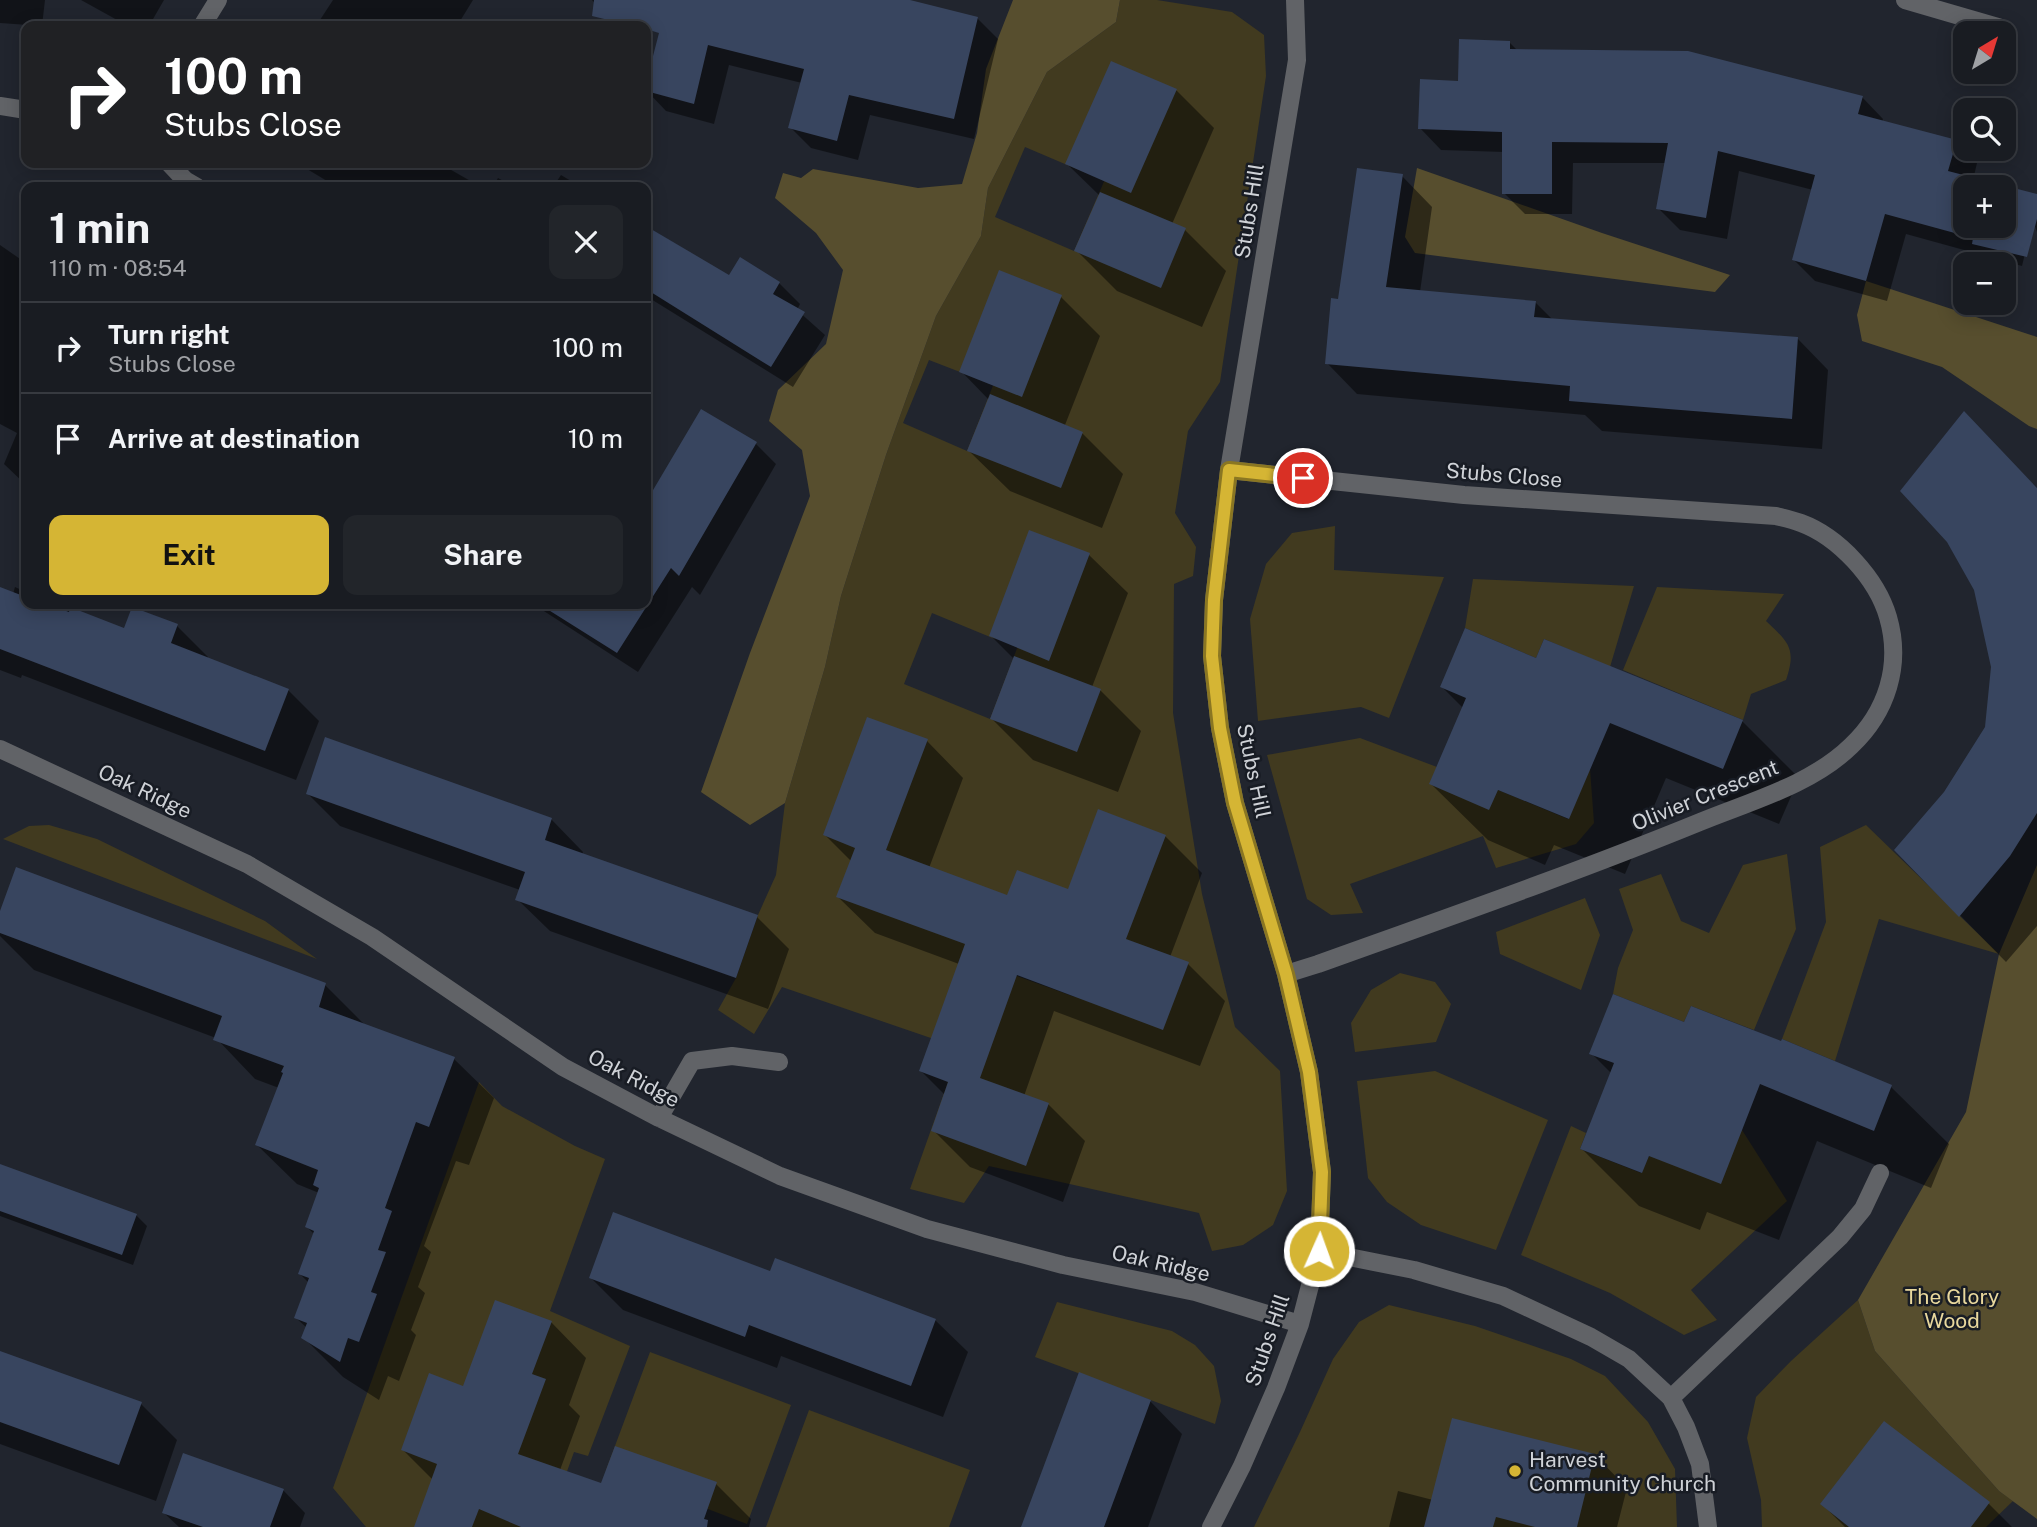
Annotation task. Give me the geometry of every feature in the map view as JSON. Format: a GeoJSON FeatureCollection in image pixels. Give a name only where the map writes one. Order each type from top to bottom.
{"type":"FeatureCollection","features":[{"type":"Feature","properties":{"kind":"street"},"geometry":{"type":"LineString","coordinates":[[205,21],[218,0]]}},
{"type":"Feature","properties":{"kind":"street","name":"Stubs Hill"},"geometry":{"type":"LineString","coordinates":[[1211,1527],[1242,1466],[1276,1388],[1300,1324],[1319,1251],[1322,1172],[1309,1072],[1286,974],[1235,803],[1220,728],[1212,656],[1214,600],[1229,470],[1297,60],[1295,0]]}},
{"type":"Feature","properties":{"kind":"street"},"geometry":{"type":"LineString","coordinates":[[1905,0],[1977,21]]}},
{"type":"Feature","properties":{"kind":"street"},"geometry":{"type":"LineString","coordinates":[[0,106],[21,109]]}},
{"type":"Feature","properties":{"kind":"street"},"geometry":{"type":"LineString","coordinates":[[174,168],[188,182]]}},
{"type":"Feature","properties":{"kind":"street","name":"Stubs Close"},"geometry":{"type":"LineString","coordinates":[[1229,470],[1464,495],[1776,516]]}},
{"type":"Feature","properties":{"kind":"street","name":"Olivier Crescent"},"geometry":{"type":"LineString","coordinates":[[1286,974],[1638,848],[1821,770],[1850,747],[1870,725],[1886,697],[1894,662],[1894,635],[1884,600],[1861,569],[1832,540],[1802,523],[1776,516]]}},
{"type":"Feature","properties":{"kind":"street","name":"Oak Ridge"},"geometry":{"type":"LineString","coordinates":[[1,751],[247,864],[372,937],[564,1067],[659,1118],[780,1176],[927,1229],[1063,1265],[1195,1292],[1300,1324]]}},
{"type":"Feature","properties":{"kind":"street"},"geometry":{"type":"LineString","coordinates":[[659,1118],[692,1061],[732,1056],[779,1062]]}},
{"type":"Feature","properties":{"kind":"street"},"geometry":{"type":"LineString","coordinates":[[1671,1398],[1840,1237],[1863,1209],[1880,1173]]}},
{"type":"Feature","properties":{"kind":"street"},"geometry":{"type":"LineString","coordinates":[[1319,1251],[1414,1270],[1503,1296],[1591,1337],[1629,1359],[1671,1398],[1686,1427],[1700,1464],[1708,1527]]}},
{"type":"Feature","properties":{"kind":"shaded area"},"geometry":{"type":"Polygon","coordinates":[[[1120,0],[1157,0],[1232,12],[1264,35],[1266,76],[1220,382],[1188,431],[1175,513],[1196,547],[1193,576],[1174,584],[1173,713],[1202,894],[1235,1027],[1280,1071],[1287,1191],[1273,1225],[1243,1245],[1212,1251],[1199,1213],[989,1166],[964,1203],[910,1189],[960,1048],[782,987],[754,1034],[718,1010],[736,978],[758,915],[776,875],[785,803],[825,667],[841,596],[886,455],[936,316],[981,236],[988,188],[1047,72],[1116,22],[1120,0]],[[1025,147],[995,217],[1074,251],[1112,163],[1094,154],[1086,173],[1025,147]],[[929,360],[903,423],[967,451],[1000,368],[973,377],[929,360]],[[932,613],[904,684],[990,719],[1024,630],[1003,622],[995,639],[932,613]],[[1006,898],[983,964],[1075,997],[1006,898]]]}},
{"type":"Feature","properties":{"kind":"shaded area"},"geometry":{"type":"Polygon","coordinates":[[[1335,526],[1334,570],[1444,577],[1389,718],[1361,707],[1258,721],[1250,619],[1266,564],[1292,533],[1335,526]]]}},
{"type":"Feature","properties":{"kind":"shaded area"},"geometry":{"type":"Polygon","coordinates":[[[1473,579],[1634,586],[1610,667],[1544,639],[1536,658],[1465,628],[1473,579]]]}},
{"type":"Feature","properties":{"kind":"shaded area"},"geometry":{"type":"Polygon","coordinates":[[[1657,587],[1784,594],[1766,621],[1788,646],[1791,660],[1786,680],[1751,694],[1743,720],[1623,670],[1657,587]]]}},
{"type":"Feature","properties":{"kind":"shaded area"},"geometry":{"type":"Polygon","coordinates":[[[1360,738],[1568,819],[1590,769],[1594,823],[1576,844],[1496,868],[1483,836],[1350,884],[1363,913],[1331,915],[1307,899],[1267,755],[1360,738]]]}},
{"type":"Feature","properties":{"kind":"shaded area"},"geometry":{"type":"Polygon","coordinates":[[[49,825],[97,839],[265,921],[317,959],[3,839],[29,826],[49,825]]]}},
{"type":"Feature","properties":{"kind":"shaded area"},"geometry":{"type":"Polygon","coordinates":[[[1866,825],[1999,954],[1879,919],[1835,1061],[1782,1039],[1826,922],[1820,847],[1866,825]]]}},
{"type":"Feature","properties":{"kind":"shaded area"},"geometry":{"type":"Polygon","coordinates":[[[1787,854],[1796,929],[1754,1030],[1691,1006],[1684,1022],[1613,994],[1618,968],[1633,930],[1619,889],[1661,874],[1681,921],[1709,933],[1743,865],[1787,854]]]}},
{"type":"Feature","properties":{"kind":"shaded area"},"geometry":{"type":"Polygon","coordinates":[[[1585,898],[1600,935],[1581,990],[1500,954],[1496,932],[1585,898]]]}},
{"type":"Feature","properties":{"kind":"shaded area"},"geometry":{"type":"Polygon","coordinates":[[[1400,973],[1435,982],[1451,1004],[1436,1042],[1355,1052],[1351,1023],[1371,990],[1400,973]]]}},
{"type":"Feature","properties":{"kind":"shaded area"},"geometry":{"type":"Polygon","coordinates":[[[1435,1071],[1548,1120],[1496,1250],[1421,1225],[1387,1202],[1368,1178],[1357,1081],[1435,1071]]]}},
{"type":"Feature","properties":{"kind":"shaded area"},"geometry":{"type":"Polygon","coordinates":[[[479,1082],[502,1106],[575,1146],[605,1159],[550,1311],[630,1346],[588,1456],[574,1452],[547,1527],[366,1527],[333,1488],[479,1082]]]}},
{"type":"Feature","properties":{"kind":"shaded area"},"geometry":{"type":"Polygon","coordinates":[[[1571,1126],[1586,1133],[1580,1149],[1641,1173],[1649,1156],[1742,1130],[1787,1201],[1691,1290],[1717,1320],[1684,1335],[1610,1293],[1521,1255],[1571,1126]]]}},
{"type":"Feature","properties":{"kind":"shaded area"},"geometry":{"type":"Polygon","coordinates":[[[1858,1300],[1875,1351],[1999,1491],[2013,1501],[1986,1527],[1762,1527],[1761,1500],[1747,1438],[1756,1397],[1858,1300]]]}},
{"type":"Feature","properties":{"kind":"shaded area"},"geometry":{"type":"Polygon","coordinates":[[[1057,1302],[1172,1331],[1195,1345],[1214,1366],[1221,1401],[1215,1424],[1035,1357],[1057,1302]]]}},
{"type":"Feature","properties":{"kind":"shaded area"},"geometry":{"type":"Polygon","coordinates":[[[1389,1305],[1475,1326],[1571,1359],[1605,1376],[1648,1422],[1675,1469],[1677,1527],[1254,1527],[1333,1359],[1359,1322],[1389,1305]]]}},
{"type":"Feature","properties":{"kind":"shaded area"},"geometry":{"type":"Polygon","coordinates":[[[650,1352],[791,1405],[747,1524],[606,1470],[650,1352]]]}},
{"type":"Feature","properties":{"kind":"shaded area"},"geometry":{"type":"Polygon","coordinates":[[[809,1410],[970,1470],[949,1527],[766,1527],[809,1410]]]}},
{"type":"Feature","properties":{"kind":"green space"},"geometry":{"type":"Polygon","coordinates":[[[1013,0],[1120,0],[1116,22],[1047,72],[988,188],[981,236],[936,316],[886,455],[841,596],[825,667],[785,803],[750,825],[701,792],[810,496],[802,450],[769,421],[778,390],[826,344],[843,270],[816,233],[775,198],[783,173],[801,178],[813,169],[918,188],[962,184],[977,133],[986,69],[1013,0]]]}},
{"type":"Feature","properties":{"kind":"green space"},"geometry":{"type":"Polygon","coordinates":[[[1417,168],[1730,275],[1715,292],[1415,253],[1405,237],[1417,168]]]}},
{"type":"Feature","properties":{"kind":"green space"},"geometry":{"type":"Polygon","coordinates":[[[1866,281],[1953,309],[1953,315],[1970,315],[2037,337],[2037,429],[1942,367],[1862,341],[1857,315],[1866,281]]]}},
{"type":"Feature","properties":{"kind":"green space","name":"The Glory Wood"},"geometry":{"type":"Polygon","coordinates":[[[2037,865],[2037,1519],[1999,1491],[1875,1351],[1858,1300],[1966,1112],[1999,954],[2037,865]]]}},
{"type":"Feature","properties":{"kind":"building"},"geometry":{"type":"Polygon","coordinates":[[[594,0],[910,0],[978,17],[954,119],[849,95],[837,141],[788,128],[804,69],[708,45],[694,104],[651,92],[651,64],[659,33],[651,31],[651,21],[612,21],[592,16],[594,0]]]}},
{"type":"Feature","properties":{"kind":"building"},"geometry":{"type":"Polygon","coordinates":[[[1459,39],[1510,41],[1510,49],[1688,51],[1863,96],[1858,114],[1953,139],[1953,154],[1948,171],[1963,175],[1953,175],[1953,233],[1885,214],[1866,281],[1792,260],[1815,175],[1718,151],[1706,218],[1656,209],[1668,143],[1552,142],[1552,194],[1502,194],[1502,132],[1418,129],[1420,79],[1458,81],[1459,39]]]}},
{"type":"Feature","properties":{"kind":"building"},"geometry":{"type":"Polygon","coordinates":[[[1111,61],[1177,89],[1131,193],[1065,164],[1111,61]]]}},
{"type":"Feature","properties":{"kind":"building"},"geometry":{"type":"Polygon","coordinates":[[[1357,168],[1403,174],[1386,287],[1536,301],[1534,317],[1798,337],[1792,419],[1569,401],[1570,386],[1325,364],[1331,298],[1338,299],[1357,168]]]}},
{"type":"Feature","properties":{"kind":"building"},"geometry":{"type":"Polygon","coordinates":[[[2016,189],[2037,194],[2037,219],[2027,257],[2016,254],[2016,252],[1972,244],[1973,238],[2016,238],[2016,189]]]}},
{"type":"Feature","properties":{"kind":"building"},"geometry":{"type":"Polygon","coordinates":[[[1100,192],[1186,228],[1161,288],[1074,251],[1100,192]]]}},
{"type":"Feature","properties":{"kind":"building"},"geometry":{"type":"Polygon","coordinates":[[[651,229],[729,275],[740,257],[780,282],[773,294],[805,312],[771,367],[651,292],[651,229]]]}},
{"type":"Feature","properties":{"kind":"building"},"geometry":{"type":"Polygon","coordinates":[[[999,270],[1062,295],[1022,397],[959,372],[999,270]]]}},
{"type":"Feature","properties":{"kind":"building"},"geometry":{"type":"Polygon","coordinates":[[[990,394],[1083,432],[1061,488],[967,451],[990,394]]]}},
{"type":"Feature","properties":{"kind":"building"},"geometry":{"type":"Polygon","coordinates":[[[701,409],[757,442],[679,576],[671,568],[651,599],[651,494],[701,409]]]}},
{"type":"Feature","properties":{"kind":"building"},"geometry":{"type":"Polygon","coordinates":[[[1964,411],[2037,488],[2037,813],[2010,856],[1959,917],[1894,850],[1944,792],[1985,727],[1991,667],[1974,590],[1947,542],[1900,491],[1964,411]]]}},
{"type":"Feature","properties":{"kind":"building"},"geometry":{"type":"Polygon","coordinates":[[[1029,530],[1090,553],[1049,661],[989,636],[1029,530]]]}},
{"type":"Feature","properties":{"kind":"building"},"geometry":{"type":"Polygon","coordinates":[[[0,587],[21,595],[21,609],[61,609],[69,612],[70,609],[75,609],[124,628],[131,609],[137,609],[178,624],[171,643],[289,689],[265,751],[0,649],[0,587]]]}},
{"type":"Feature","properties":{"kind":"building"},"geometry":{"type":"Polygon","coordinates":[[[547,609],[645,609],[617,653],[547,609]]]}},
{"type":"Feature","properties":{"kind":"building"},"geometry":{"type":"Polygon","coordinates":[[[1465,628],[1536,658],[1544,639],[1743,720],[1723,769],[1610,723],[1569,819],[1498,790],[1489,810],[1429,784],[1466,698],[1440,687],[1465,628]]]}},
{"type":"Feature","properties":{"kind":"building"},"geometry":{"type":"Polygon","coordinates":[[[1014,656],[1101,689],[1077,752],[990,719],[1014,656]]]}},
{"type":"Feature","properties":{"kind":"building"},"geometry":{"type":"Polygon","coordinates":[[[867,717],[928,739],[886,850],[1007,895],[1017,870],[1068,889],[1098,809],[1166,835],[1126,939],[1189,962],[1163,1030],[1017,975],[980,1078],[1049,1103],[1026,1166],[931,1131],[948,1082],[919,1071],[965,944],[836,897],[855,848],[823,835],[867,717]]]}},
{"type":"Feature","properties":{"kind":"building"},"geometry":{"type":"Polygon","coordinates":[[[325,737],[552,818],[545,840],[758,915],[736,978],[515,900],[525,872],[306,794],[325,737]]]}},
{"type":"Feature","properties":{"kind":"building"},"geometry":{"type":"Polygon","coordinates":[[[16,867],[326,983],[319,1007],[455,1057],[429,1127],[416,1122],[385,1208],[392,1211],[378,1250],[386,1252],[371,1292],[377,1294],[359,1342],[348,1338],[340,1362],[301,1338],[307,1323],[294,1318],[309,1278],[298,1274],[314,1231],[305,1227],[319,1188],[313,1185],[318,1170],[255,1145],[284,1066],[213,1040],[222,1016],[0,933],[0,911],[16,867]]]}},
{"type":"Feature","properties":{"kind":"building"},"geometry":{"type":"Polygon","coordinates":[[[1613,994],[1684,1022],[1691,1006],[1781,1041],[1782,1039],[1892,1085],[1874,1131],[1760,1084],[1721,1184],[1649,1156],[1642,1173],[1580,1149],[1614,1063],[1589,1054],[1613,994]]]}},
{"type":"Feature","properties":{"kind":"building"},"geometry":{"type":"Polygon","coordinates":[[[0,1164],[137,1214],[122,1255],[0,1211],[0,1164]]]}},
{"type":"Feature","properties":{"kind":"building"},"geometry":{"type":"Polygon","coordinates":[[[613,1212],[770,1271],[775,1258],[936,1319],[911,1386],[749,1325],[745,1337],[589,1278],[613,1212]]]}},
{"type":"Feature","properties":{"kind":"building"},"geometry":{"type":"Polygon","coordinates":[[[495,1300],[552,1321],[532,1374],[546,1379],[518,1454],[601,1483],[615,1446],[717,1482],[704,1519],[708,1520],[707,1527],[521,1527],[479,1509],[472,1527],[414,1527],[437,1464],[401,1450],[429,1373],[463,1386],[495,1300]]]}},
{"type":"Feature","properties":{"kind":"building"},"geometry":{"type":"Polygon","coordinates":[[[0,1351],[142,1402],[119,1465],[0,1422],[0,1351]]]}},
{"type":"Feature","properties":{"kind":"building"},"geometry":{"type":"Polygon","coordinates":[[[1079,1372],[1151,1400],[1104,1527],[1021,1527],[1079,1372]]]}},
{"type":"Feature","properties":{"kind":"building","name":"Harvest Community Church"},"geometry":{"type":"Polygon","coordinates":[[[1452,1418],[1595,1454],[1577,1527],[1535,1527],[1496,1517],[1493,1527],[1424,1527],[1452,1418]]]}},
{"type":"Feature","properties":{"kind":"building"},"geometry":{"type":"Polygon","coordinates":[[[1884,1421],[1990,1502],[1971,1527],[1849,1527],[1820,1504],[1884,1421]]]}},
{"type":"Feature","properties":{"kind":"building"},"geometry":{"type":"Polygon","coordinates":[[[183,1453],[284,1489],[270,1527],[203,1527],[162,1513],[183,1453]]]}},
{"type":"Feature","properties":{"kind":"place","name":"Harvest Community Church"},"geometry":{"type":"Point","coordinates":[1515,1471]}},
{"type":"Feature","properties":{"kind":"route"},"geometry":{"type":"LineString","coordinates":[[1303,478],[1229,470],[1214,600],[1212,656],[1220,728],[1235,803],[1286,974],[1309,1072],[1322,1172],[1319,1251]]}}]}
